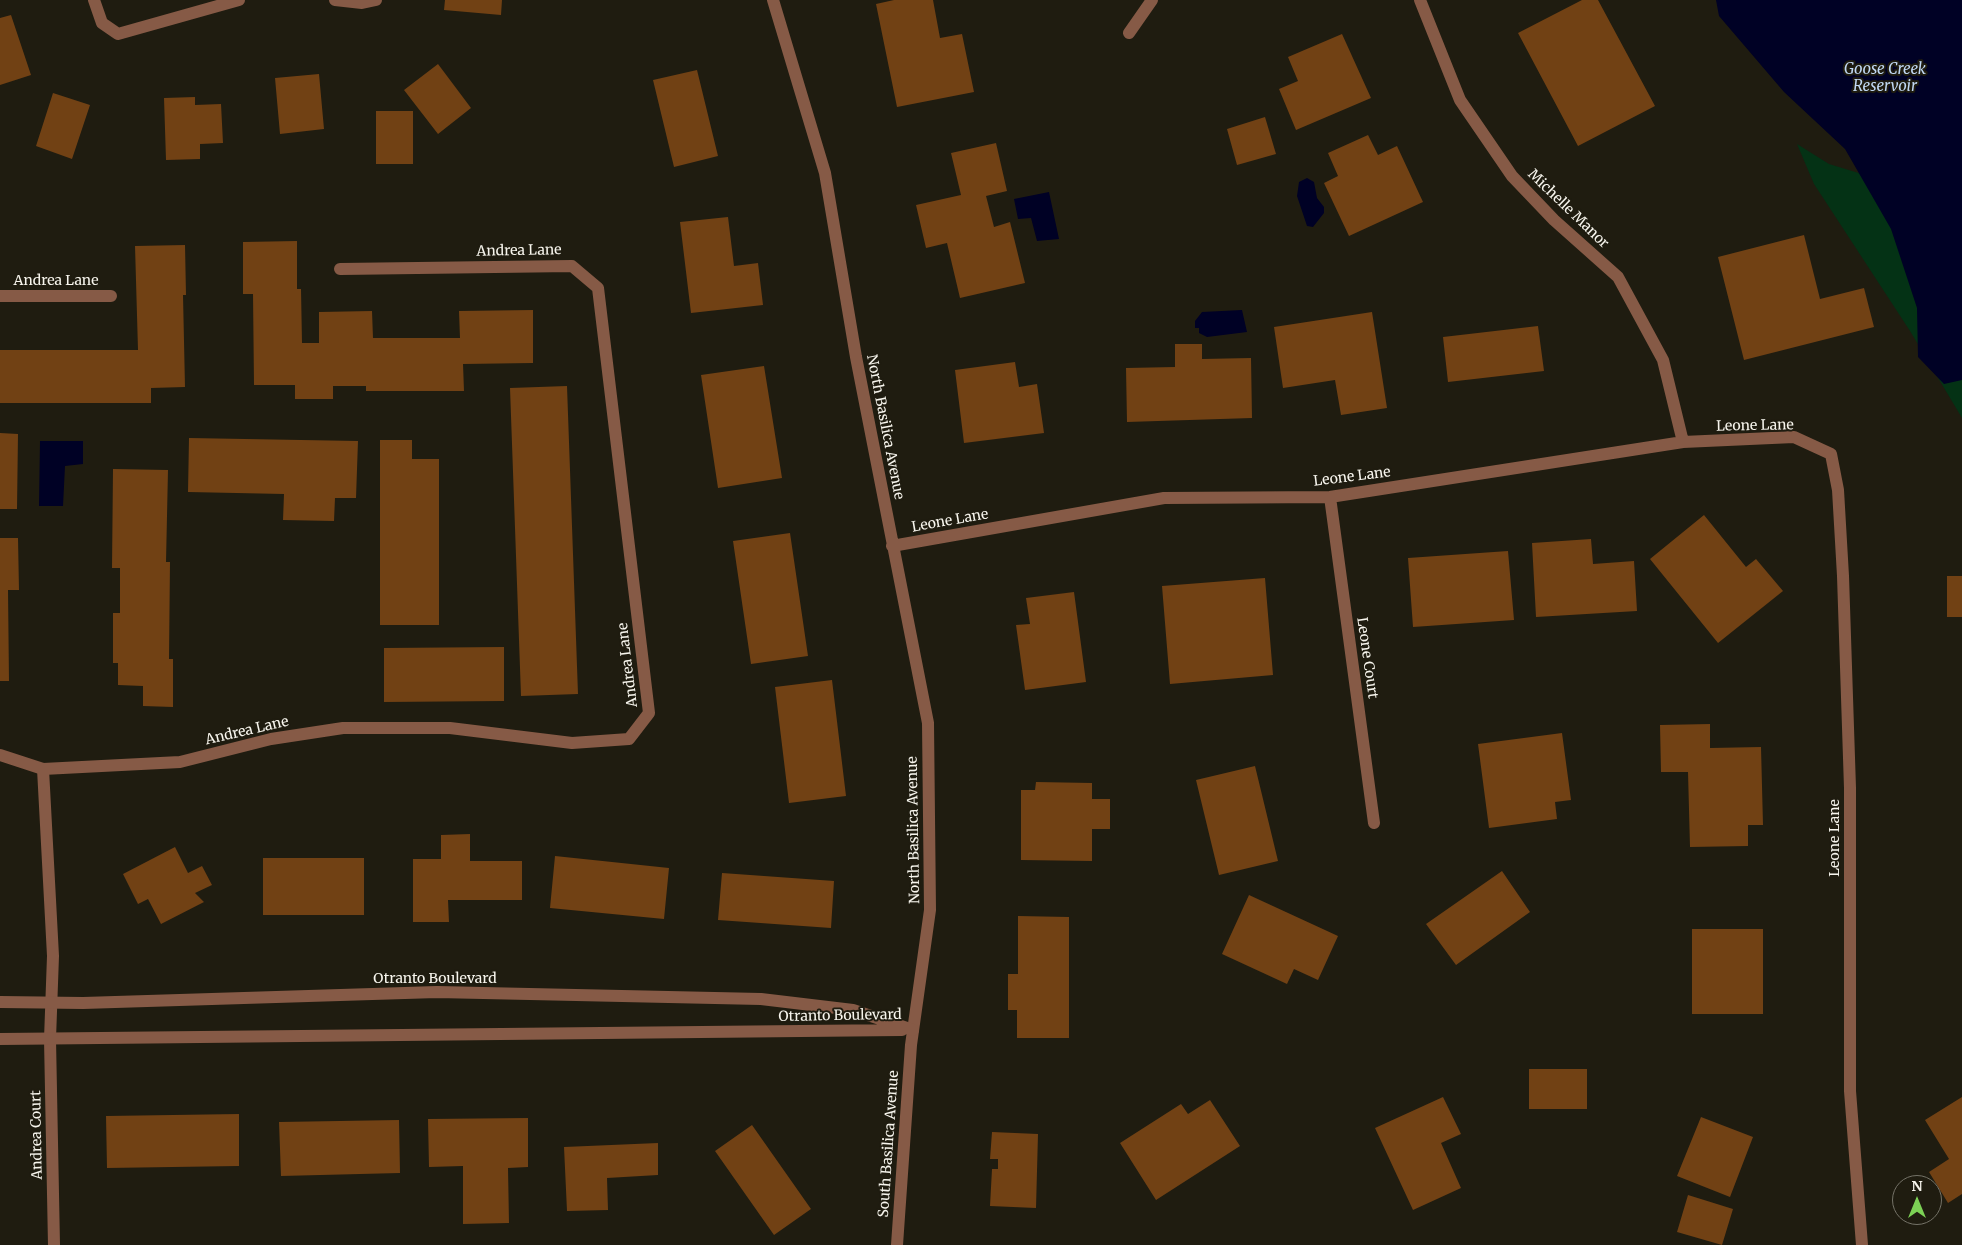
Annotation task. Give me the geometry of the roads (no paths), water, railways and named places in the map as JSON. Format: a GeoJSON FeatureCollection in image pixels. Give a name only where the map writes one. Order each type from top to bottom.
{"type":"FeatureCollection","features":[{"type":"Feature","properties":{"kind":"street"},"geometry":{"type":"LineString","coordinates":[[94,0],[102,23],[118,34],[238,0]]}},
{"type":"Feature","properties":{"kind":"street"},"geometry":{"type":"LineString","coordinates":[[335,0],[362,3],[376,0]]}},
{"type":"Feature","properties":{"kind":"street","name":"North Basilica Avenue"},"geometry":{"type":"LineString","coordinates":[[773,0],[825,173],[856,357],[928,723],[930,910],[911,1045]]}},
{"type":"Feature","properties":{"kind":"street"},"geometry":{"type":"LineString","coordinates":[[1129,33],[1152,0]]}},
{"type":"Feature","properties":{"kind":"street","name":"Michelle Manor"},"geometry":{"type":"LineString","coordinates":[[1420,0],[1460,100],[1512,176],[1554,220],[1618,277],[1664,360],[1682,442]]}},
{"type":"Feature","properties":{"kind":"street","name":"Andrea Lane"},"geometry":{"type":"LineString","coordinates":[[0,755],[43,769],[180,762],[271,739],[343,728],[450,728],[572,743],[629,739],[649,713],[598,288],[572,266],[340,269]]}},
{"type":"Feature","properties":{"kind":"street","name":"Andrea Lane"},"geometry":{"type":"LineString","coordinates":[[0,296],[111,296]]}},
{"type":"Feature","properties":{"kind":"street","name":"Leone Lane"},"geometry":{"type":"LineString","coordinates":[[892,546],[1164,498],[1330,497],[1682,442],[1794,437],[1832,454],[1838,490],[1843,576],[1850,788],[1850,1091],[1862,1245]]}},
{"type":"Feature","properties":{"kind":"street","name":"Leone Court"},"geometry":{"type":"LineString","coordinates":[[1330,497],[1374,822]]}},
{"type":"Feature","properties":{"kind":"street"},"geometry":{"type":"LineString","coordinates":[[43,769],[53,956],[51,1003]]}},
{"type":"Feature","properties":{"kind":"street","name":"Otranto Boulevard"},"geometry":{"type":"LineString","coordinates":[[0,1002],[51,1003],[437,992],[761,999],[853,1010],[913,1030]]}},
{"type":"Feature","properties":{"kind":"street","name":"Andrea Court"},"geometry":{"type":"LineString","coordinates":[[51,1003],[54,1245]]}},
{"type":"Feature","properties":{"kind":"street","name":"Otranto Boulevard"},"geometry":{"type":"LineString","coordinates":[[0,1039],[913,1030]]}},
{"type":"Feature","properties":{"kind":"street","name":"South Basilica Avenue"},"geometry":{"type":"LineString","coordinates":[[897,1245],[911,1045]]}},
{"type":"Feature","properties":{"kind":"water","name":"Goose Creek Reservoir"},"geometry":{"type":"Polygon","coordinates":[[[1716,0],[1962,0],[1962,380],[1944,384],[1918,357],[1917,308],[1891,229],[1845,149],[1784,92],[1719,16],[1716,0]]]}},
{"type":"Feature","properties":{"kind":"water"},"geometry":{"type":"Polygon","coordinates":[[[1307,178],[1314,182],[1317,198],[1324,207],[1324,213],[1313,227],[1307,226],[1297,196],[1299,182],[1307,178]]]}},
{"type":"Feature","properties":{"kind":"water"},"geometry":{"type":"Polygon","coordinates":[[[1049,192],[1059,239],[1037,241],[1031,218],[1018,219],[1014,199],[1049,192]]]}},
{"type":"Feature","properties":{"kind":"water"},"geometry":{"type":"Polygon","coordinates":[[[1242,310],[1247,332],[1207,337],[1199,333],[1199,328],[1195,328],[1195,321],[1202,312],[1242,310]]]}},
{"type":"Feature","properties":{"kind":"water"},"geometry":{"type":"Polygon","coordinates":[[[40,441],[83,441],[83,464],[65,466],[63,506],[39,506],[40,441]]]}}]}
